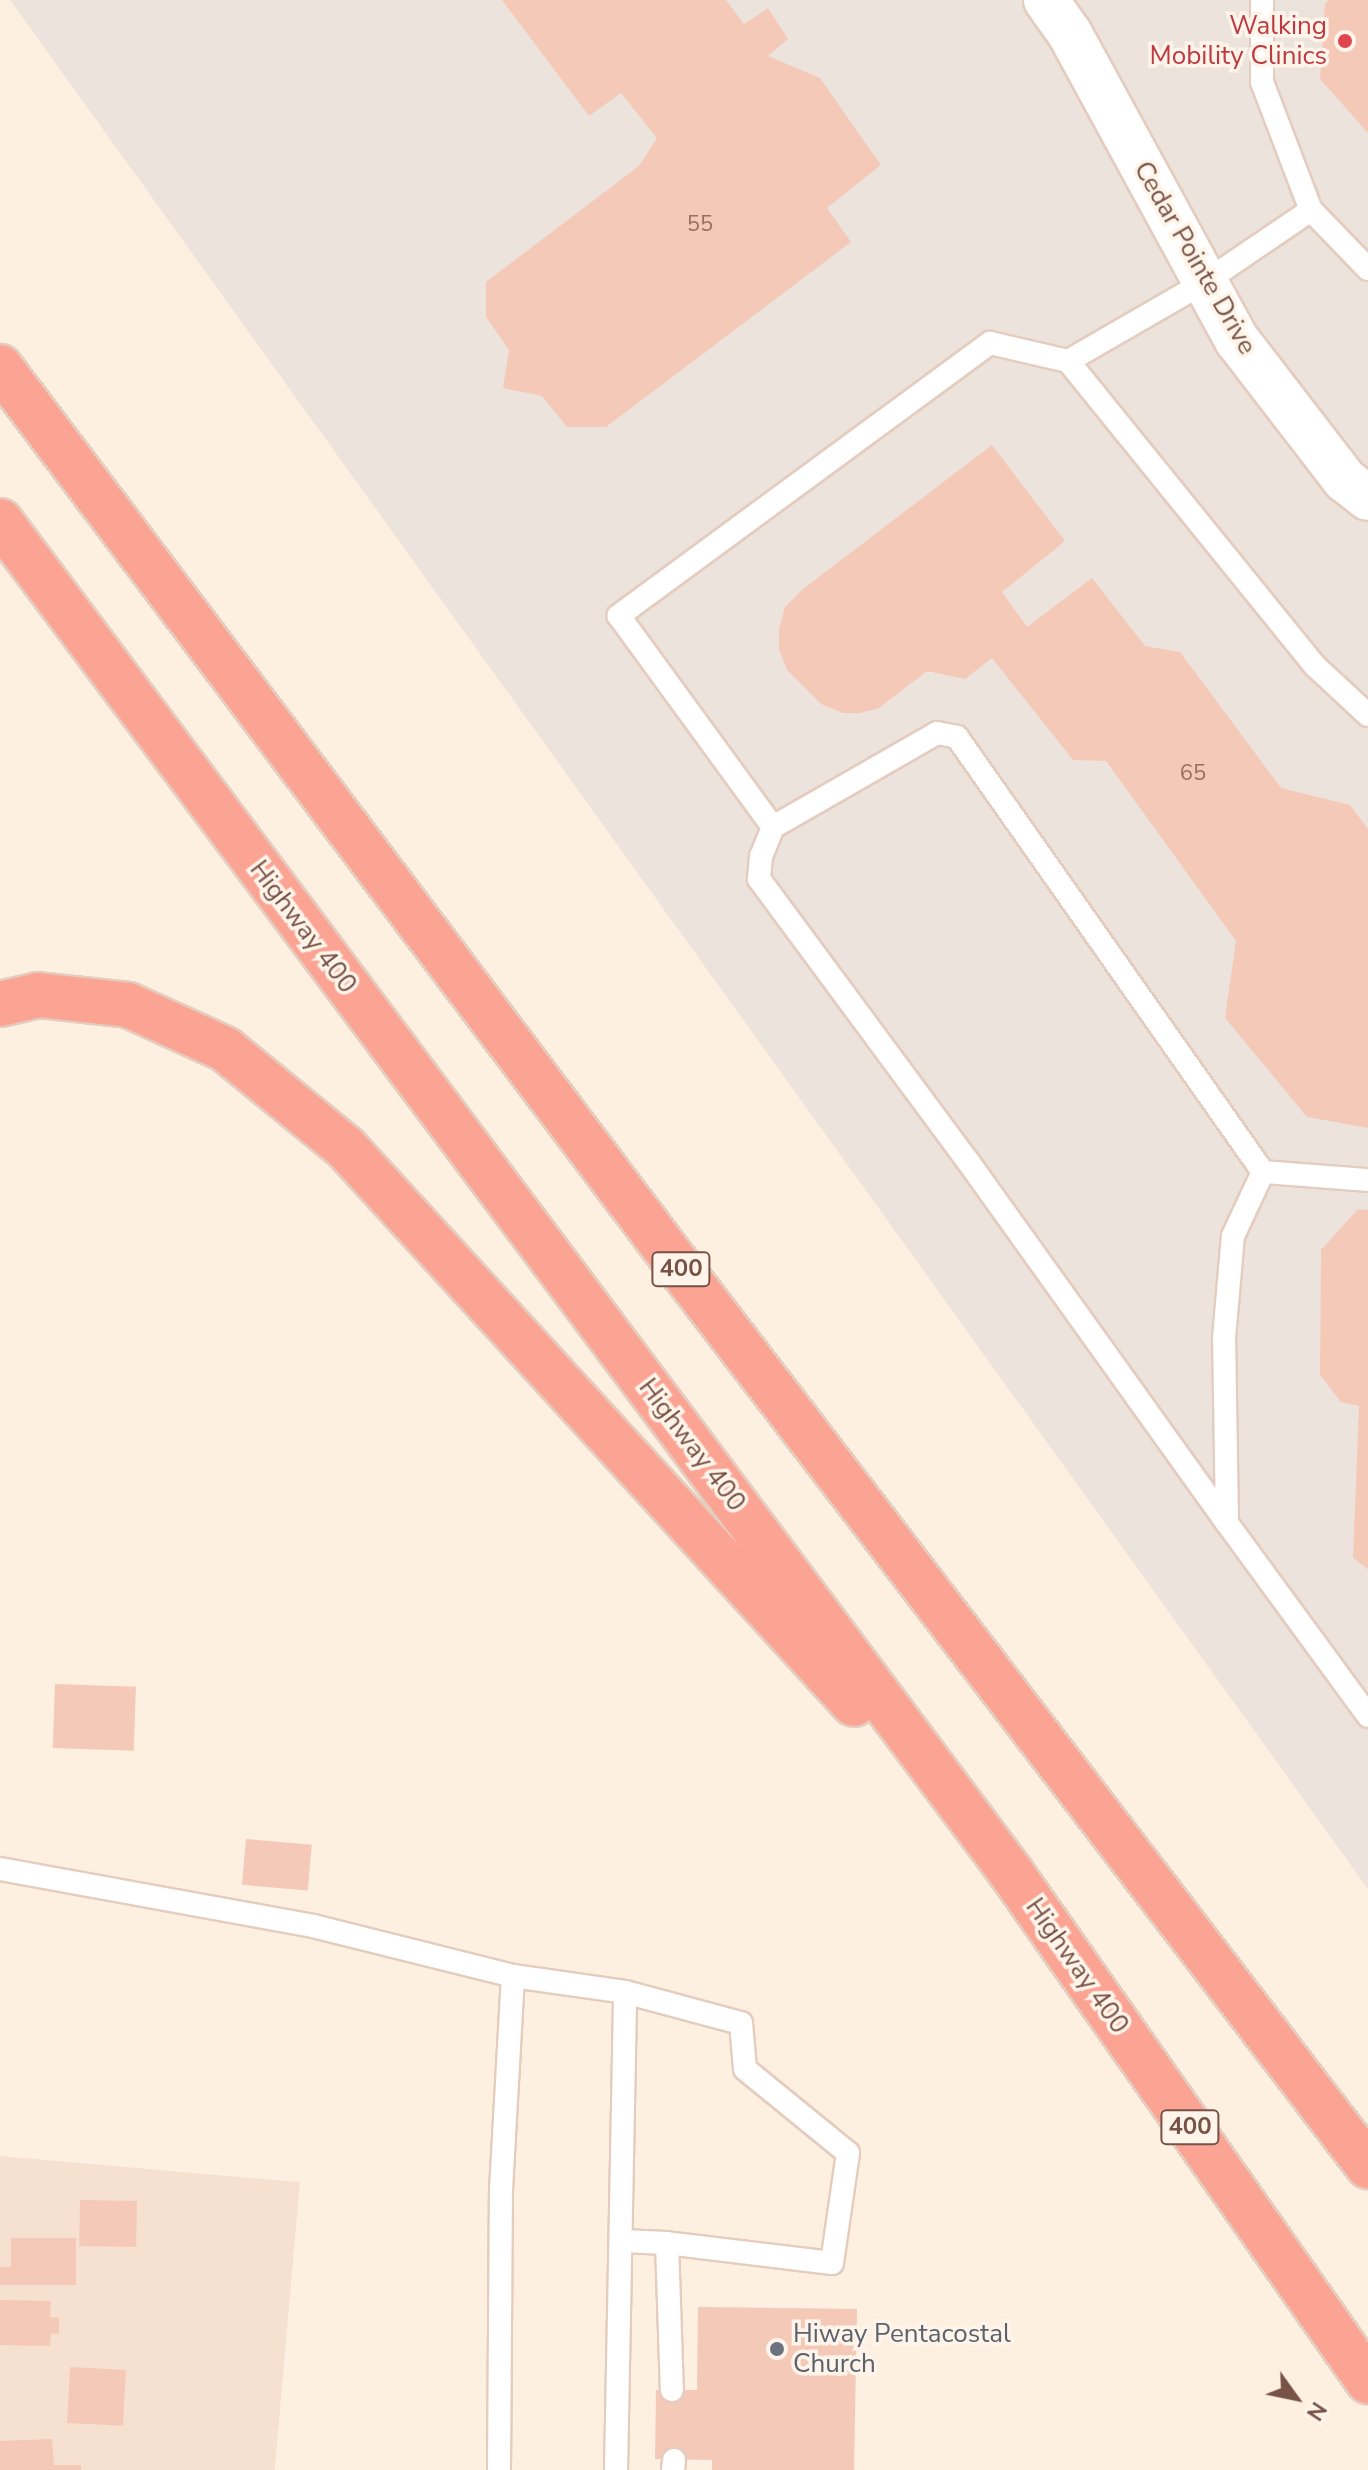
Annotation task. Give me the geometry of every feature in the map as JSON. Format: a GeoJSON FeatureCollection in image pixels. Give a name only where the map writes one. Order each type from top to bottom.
{"type":"FeatureCollection","features":[{"type":"Feature","properties":{"kind":"highway","name":"400"},"geometry":{"type":"LineString","coordinates":[[0,367],[667,1251],[1368,2166]]}},
{"type":"Feature","properties":{"kind":"highway","name":"Highway 400"},"geometry":{"type":"LineString","coordinates":[[0,521],[1012,1874],[1368,2381]]}},
{"type":"Feature","properties":{"kind":"highway"},"geometry":{"type":"LineString","coordinates":[[0,1004],[38,995],[128,1005],[225,1049],[346,1148],[1012,1874]]}},
{"type":"Feature","properties":{"kind":"street","name":"Cedar Pointe Drive"},"geometry":{"type":"LineString","coordinates":[[1046,0],[1070,34],[1237,340],[1345,480],[1368,498]]}},
{"type":"Feature","properties":{"kind":"lane"},"geometry":{"type":"LineString","coordinates":[[1262,0],[1262,82],[1311,210],[1368,269]]}},
{"type":"Feature","properties":{"kind":"lane"},"geometry":{"type":"LineString","coordinates":[[1068,361],[1205,282],[1311,210]]}},
{"type":"Feature","properties":{"kind":"lane"},"geometry":{"type":"LineString","coordinates":[[773,827],[619,616],[990,343],[1068,361],[1315,666],[1368,715]]}},
{"type":"Feature","properties":{"kind":"lane"},"geometry":{"type":"LineString","coordinates":[[1263,1172],[957,737],[937,733],[914,744],[773,827],[761,856],[759,879],[1131,1386],[1368,1716]]}},
{"type":"Feature","properties":{"kind":"lane"},"geometry":{"type":"LineString","coordinates":[[1263,1172],[1368,1180]]}},
{"type":"Feature","properties":{"kind":"lane"},"geometry":{"type":"LineString","coordinates":[[1227,1523],[1224,1338],[1233,1236],[1263,1172]]}},
{"type":"Feature","properties":{"kind":"lane"},"geometry":{"type":"LineString","coordinates":[[0,1869],[313,1926],[513,1976],[625,1992],[741,2023],[745,2069],[848,2153],[832,2263],[667,2243],[622,2241]]}},
{"type":"Feature","properties":{"kind":"lane"},"geometry":{"type":"LineString","coordinates":[[499,2470],[501,2190],[513,1976]]}},
{"type":"Feature","properties":{"kind":"lane"},"geometry":{"type":"LineString","coordinates":[[616,2470],[625,1992]]}},
{"type":"Feature","properties":{"kind":"lane"},"geometry":{"type":"LineString","coordinates":[[667,2243],[672,2390]]}},
{"type":"Feature","properties":{"kind":"shaded area"},"geometry":{"type":"Polygon","coordinates":[[[10,0],[1368,0],[1368,1889],[10,0]]]}},
{"type":"Feature","properties":{"kind":"shaded area"},"geometry":{"type":"Polygon","coordinates":[[[0,2156],[300,2182],[275,2470],[0,2470],[0,2156]]]}},
{"type":"Feature","properties":{"kind":"building"},"geometry":{"type":"Polygon","coordinates":[[[502,0],[726,0],[744,24],[768,8],[788,39],[768,56],[820,78],[881,165],[827,208],[851,242],[606,427],[567,427],[542,396],[503,388],[509,350],[486,317],[486,282],[639,166],[657,138],[621,93],[589,116],[502,0]]]}},
{"type":"Feature","properties":{"kind":"building","name":"Walking Mobility Clinics"},"geometry":{"type":"Polygon","coordinates":[[[1329,0],[1368,0],[1368,133],[1320,79],[1325,4],[1329,0]]]}},
{"type":"Feature","properties":{"kind":"building"},"geometry":{"type":"Polygon","coordinates":[[[992,445],[1065,541],[1002,592],[1027,627],[1092,578],[1145,646],[1180,652],[1281,788],[1350,805],[1368,829],[1368,1128],[1307,1117],[1225,1018],[1236,941],[1106,761],[1073,760],[992,658],[965,679],[927,671],[879,708],[860,713],[843,713],[821,704],[787,670],[779,649],[779,629],[785,607],[803,589],[992,445]]]}},
{"type":"Feature","properties":{"kind":"building"},"geometry":{"type":"Polygon","coordinates":[[[1358,1209],[1368,1210],[1368,1569],[1353,1558],[1359,1406],[1341,1402],[1320,1375],[1321,1250],[1358,1209]]]}},
{"type":"Feature","properties":{"kind":"building"},"geometry":{"type":"Polygon","coordinates":[[[55,1684],[136,1687],[134,1751],[53,1748],[55,1684]]]}},
{"type":"Feature","properties":{"kind":"building"},"geometry":{"type":"Polygon","coordinates":[[[246,1839],[312,1845],[308,1891],[242,1885],[246,1839]]]}},
{"type":"Feature","properties":{"kind":"building"},"geometry":{"type":"Polygon","coordinates":[[[80,2200],[137,2201],[136,2247],[79,2246],[80,2200]]]}},
{"type":"Feature","properties":{"kind":"building"},"geometry":{"type":"Polygon","coordinates":[[[11,2238],[76,2238],[76,2285],[0,2285],[0,2267],[11,2267],[11,2238]]]}},
{"type":"Feature","properties":{"kind":"building"},"geometry":{"type":"Polygon","coordinates":[[[0,2300],[51,2301],[50,2317],[59,2318],[59,2334],[51,2333],[50,2346],[0,2345],[0,2300]]]}},
{"type":"Feature","properties":{"kind":"building","name":"Hiway Pentacostal Church"},"geometry":{"type":"Polygon","coordinates":[[[698,2307],[857,2309],[854,2470],[712,2470],[712,2460],[655,2459],[656,2390],[697,2390],[698,2307]]]}},
{"type":"Feature","properties":{"kind":"building"},"geometry":{"type":"Polygon","coordinates":[[[70,2367],[126,2370],[123,2426],[67,2423],[70,2367]]]}},
{"type":"Feature","properties":{"kind":"building"},"geometry":{"type":"Polygon","coordinates":[[[52,2439],[54,2465],[81,2465],[81,2470],[0,2470],[0,2441],[52,2439]]]}},
{"type":"Feature","properties":{"kind":"place","name":"Walking Mobility Clinics"},"geometry":{"type":"Point","coordinates":[1345,41]}},
{"type":"Feature","properties":{"kind":"place","name":"Hiway Pentacostal Church"},"geometry":{"type":"Point","coordinates":[777,2349]}}]}
